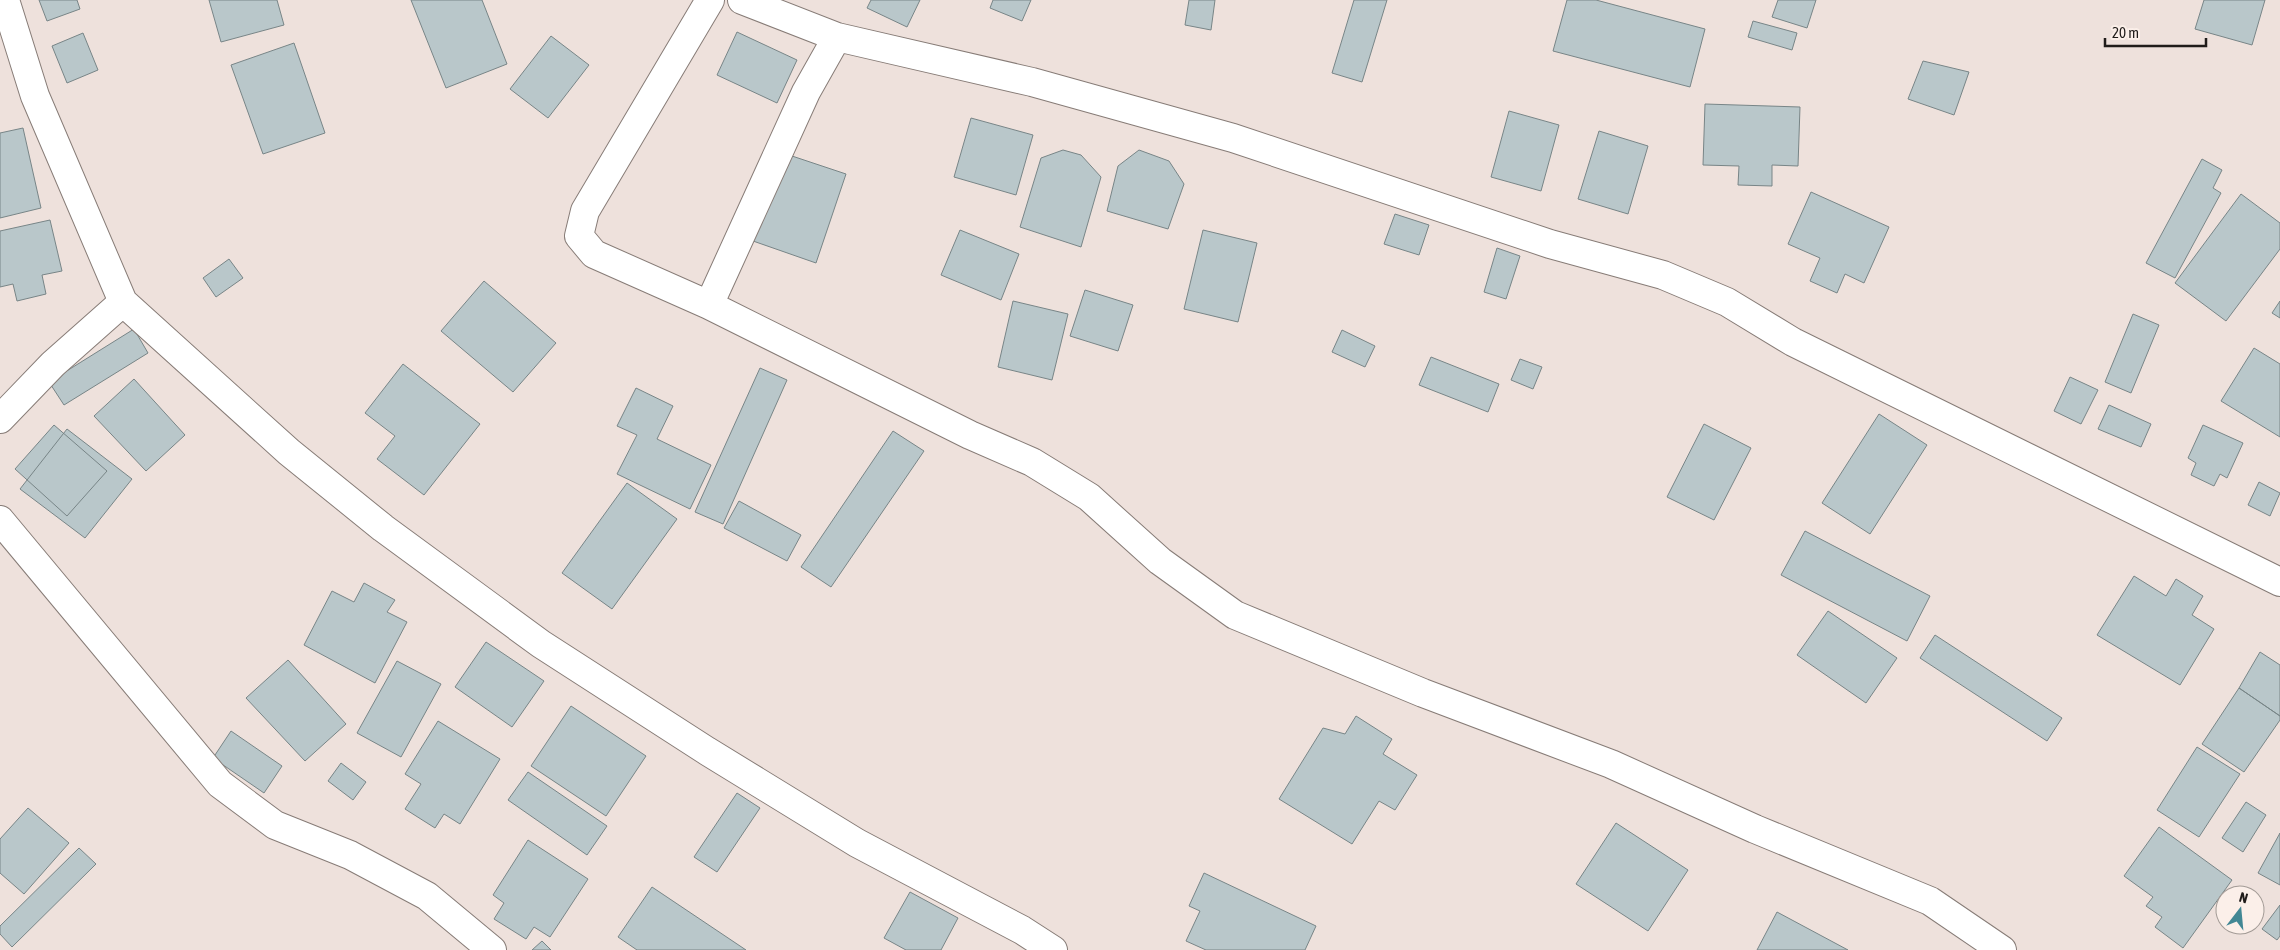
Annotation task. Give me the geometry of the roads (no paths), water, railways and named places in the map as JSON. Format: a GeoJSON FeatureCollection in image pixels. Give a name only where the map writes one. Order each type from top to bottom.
{"type":"FeatureCollection","features":[{"type":"Feature","properties":{"kind":"street"},"geometry":{"type":"LineString","coordinates":[[5,0],[36,96],[123,302],[296,458],[383,528],[542,644],[707,751],[857,843],[1022,930],[1053,950]]}},
{"type":"Feature","properties":{"kind":"street"},"geometry":{"type":"LineString","coordinates":[[710,0],[585,210],[580,236],[594,254],[710,305],[970,435],[1032,462],[1089,497],[1160,561],[1235,615],[1423,693],[1611,764],[1754,829],[1930,901],[2002,950]]}},
{"type":"Feature","properties":{"kind":"street"},"geometry":{"type":"LineString","coordinates":[[742,0],[837,37],[1032,82],[1233,138],[1550,244],[1663,276],[1728,302],[1793,342],[2280,582]]}},
{"type":"Feature","properties":{"kind":"street"},"geometry":{"type":"LineString","coordinates":[[710,305],[806,92],[837,37]]}},
{"type":"Feature","properties":{"kind":"street"},"geometry":{"type":"LineString","coordinates":[[0,418],[53,364],[123,302]]}},
{"type":"Feature","properties":{"kind":"street"},"geometry":{"type":"LineString","coordinates":[[0,520],[220,784],[275,825],[350,855],[427,896],[492,950]]}}]}
